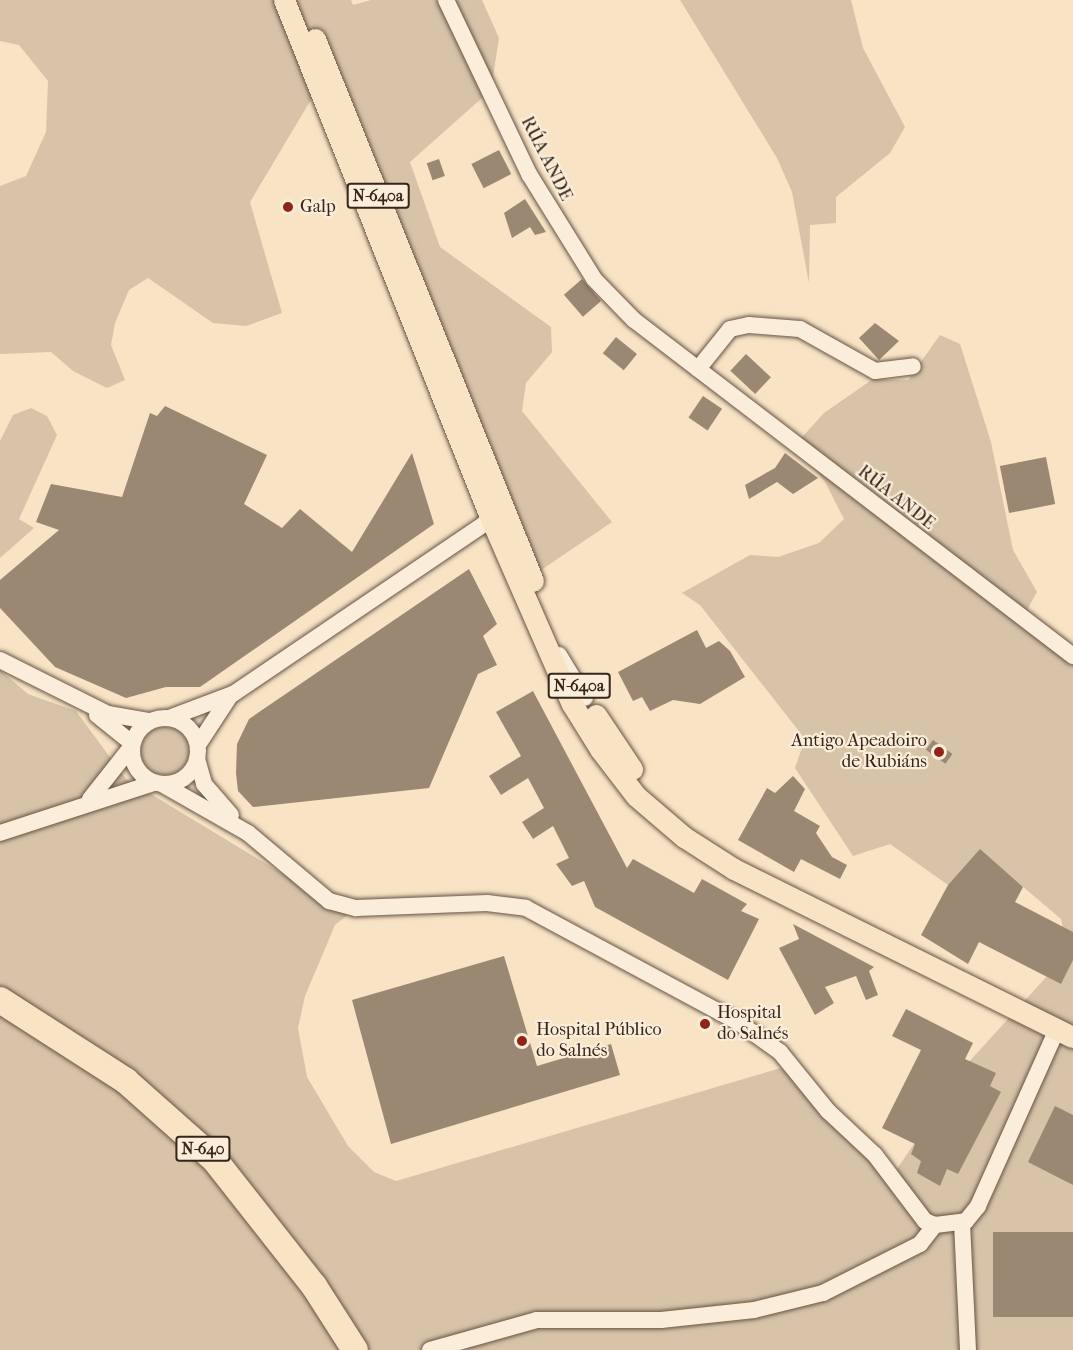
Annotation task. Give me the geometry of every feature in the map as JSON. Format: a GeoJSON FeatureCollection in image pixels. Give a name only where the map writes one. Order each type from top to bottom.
{"type":"FeatureCollection","features":[{"type":"Feature","properties":{"kind":"highway","name":"N-640"},"geometry":{"type":"LineString","coordinates":[[0,1000],[126,1081],[214,1159],[314,1286],[355,1350]]}},
{"type":"Feature","properties":{"kind":"main road","name":"N-640a"},"geometry":{"type":"LineString","coordinates":[[284,0],[491,519],[572,704],[636,796],[684,837],[734,869],[1065,1033]]}},
{"type":"Feature","properties":{"kind":"main road","name":"N-640a"},"geometry":{"type":"LineString","coordinates":[[299,0],[457,392],[585,698],[645,787],[690,828],[804,902]]}},
{"type":"Feature","properties":{"kind":"street","name":"RÚA ANDE"},"geometry":{"type":"LineString","coordinates":[[446,0],[491,90],[529,174],[594,279],[698,369],[1073,656]]}},
{"type":"Feature","properties":{"kind":"street"},"geometry":{"type":"LineString","coordinates":[[698,369],[730,329],[749,325],[800,329],[875,372],[913,366]]}},
{"type":"Feature","properties":{"kind":"street"},"geometry":{"type":"LineString","coordinates":[[0,660],[108,714],[148,722],[169,718],[233,694],[491,519],[494,505],[467,439],[457,392]]}},
{"type":"Feature","properties":{"kind":"street"},"geometry":{"type":"LineString","coordinates":[[491,519],[503,527],[546,633],[585,698]]}},
{"type":"Feature","properties":{"kind":"street"},"geometry":{"type":"LineString","coordinates":[[67,694],[132,745],[136,769],[158,784],[248,833]]}},
{"type":"Feature","properties":{"kind":"street"},"geometry":{"type":"LineString","coordinates":[[0,833],[82,805],[158,784],[181,781],[198,752],[206,726],[233,694]]}},
{"type":"Feature","properties":{"kind":"street"},"geometry":{"type":"LineString","coordinates":[[169,718],[185,724],[198,752],[204,784],[248,833],[329,901],[356,908],[488,903],[526,908],[738,1022],[780,1052],[828,1110],[875,1155],[925,1221],[935,1225],[962,1223],[978,1206],[1065,1033]]}},
{"type":"Feature","properties":{"kind":"street"},"geometry":{"type":"LineString","coordinates":[[82,805],[148,722]]}},
{"type":"Feature","properties":{"kind":"street"},"geometry":{"type":"LineString","coordinates":[[962,1223],[968,1350]]}},
{"type":"Feature","properties":{"kind":"street"},"geometry":{"type":"LineString","coordinates":[[431,1350],[537,1320],[661,1320],[754,1310],[823,1293],[921,1244],[935,1225]]}},
{"type":"Feature","properties":{"kind":"shaded area"},"geometry":{"type":"Polygon","coordinates":[[[0,0],[351,0],[353,5],[371,0],[482,0],[499,38],[491,90],[410,162],[440,247],[551,327],[552,352],[526,383],[522,411],[612,522],[519,585],[318,88],[250,202],[282,313],[246,326],[213,323],[148,278],[129,290],[115,323],[111,345],[125,380],[107,388],[73,371],[51,352],[0,354],[0,186],[26,176],[46,132],[48,81],[19,45],[0,41],[0,0]]]}},
{"type":"Feature","properties":{"kind":"shaded area"},"geometry":{"type":"Polygon","coordinates":[[[680,0],[851,0],[863,48],[905,127],[890,153],[836,197],[836,223],[810,225],[809,283],[792,192],[777,158],[680,0]]]}},
{"type":"Feature","properties":{"kind":"shaded area"},"geometry":{"type":"Polygon","coordinates":[[[940,335],[960,344],[991,442],[1013,550],[1037,592],[1022,619],[1073,657],[1073,1350],[0,1350],[0,670],[28,694],[76,711],[126,779],[349,914],[335,925],[305,996],[298,1028],[307,1077],[348,1146],[374,1172],[396,1181],[781,1068],[891,1178],[968,1063],[1068,953],[1061,919],[980,850],[948,885],[890,844],[853,856],[795,768],[805,739],[700,605],[682,593],[750,555],[778,557],[819,543],[844,519],[825,482],[795,445],[824,413],[873,379],[908,380],[940,335]]]}},
{"type":"Feature","properties":{"kind":"shaded area"},"geometry":{"type":"Polygon","coordinates":[[[31,408],[47,416],[57,435],[19,519],[34,528],[0,558],[0,441],[13,415],[31,408]]]}},
{"type":"Feature","properties":{"kind":"shaded area"},"geometry":{"type":"Polygon","coordinates":[[[160,727],[170,727],[185,737],[189,751],[188,760],[179,771],[170,775],[160,775],[145,765],[141,756],[141,746],[151,731],[160,727]]]}},
{"type":"Feature","properties":{"kind":"building"},"geometry":{"type":"Polygon","coordinates":[[[499,150],[511,174],[484,188],[471,164],[499,150]]]}},
{"type":"Feature","properties":{"kind":"building"},"geometry":{"type":"Polygon","coordinates":[[[439,159],[445,176],[433,180],[427,163],[439,159]]]}},
{"type":"Feature","properties":{"kind":"building"},"geometry":{"type":"Polygon","coordinates":[[[525,199],[546,232],[535,235],[530,227],[512,238],[504,213],[525,199]]]}},
{"type":"Feature","properties":{"kind":"building"},"geometry":{"type":"Polygon","coordinates":[[[582,279],[601,301],[583,317],[564,295],[582,279]]]}},
{"type":"Feature","properties":{"kind":"building"},"geometry":{"type":"Polygon","coordinates":[[[875,323],[899,341],[879,360],[859,338],[875,323]]]}},
{"type":"Feature","properties":{"kind":"building"},"geometry":{"type":"Polygon","coordinates":[[[616,337],[637,354],[624,370],[603,353],[616,337]]]}},
{"type":"Feature","properties":{"kind":"building"},"geometry":{"type":"Polygon","coordinates":[[[746,354],[771,377],[755,394],[730,371],[746,354]]]}},
{"type":"Feature","properties":{"kind":"building"},"geometry":{"type":"Polygon","coordinates":[[[703,396],[722,409],[708,430],[688,418],[703,396]]]}},
{"type":"Feature","properties":{"kind":"building"},"geometry":{"type":"Polygon","coordinates":[[[165,406],[267,455],[244,504],[282,528],[300,509],[352,552],[412,453],[434,524],[200,687],[166,687],[126,698],[55,667],[0,608],[0,580],[59,530],[36,522],[51,484],[122,497],[150,413],[157,416],[165,406]]]}},
{"type":"Feature","properties":{"kind":"building"},"geometry":{"type":"Polygon","coordinates":[[[785,453],[818,478],[793,494],[777,482],[749,499],[745,485],[775,468],[785,453]]]}},
{"type":"Feature","properties":{"kind":"building"},"geometry":{"type":"Polygon","coordinates":[[[1046,457],[1055,504],[1009,513],[1000,466],[1046,457]]]}},
{"type":"Feature","properties":{"kind":"building"},"geometry":{"type":"Polygon","coordinates":[[[469,569],[497,624],[483,636],[497,665],[478,674],[429,788],[253,807],[238,791],[236,773],[237,744],[249,719],[469,569]]]}},
{"type":"Feature","properties":{"kind":"building"},"geometry":{"type":"Polygon","coordinates":[[[697,630],[706,648],[719,641],[730,651],[745,677],[700,704],[673,700],[650,711],[642,697],[633,701],[618,672],[697,630]]]}},
{"type":"Feature","properties":{"kind":"building"},"geometry":{"type":"Polygon","coordinates":[[[533,691],[627,868],[633,859],[694,893],[702,879],[747,904],[741,911],[759,919],[728,980],[595,907],[584,881],[572,886],[556,864],[569,858],[553,826],[533,839],[522,822],[544,808],[528,778],[501,795],[489,776],[521,756],[496,712],[533,691]]]}},
{"type":"Feature","properties":{"kind":"building","name":"Antigo Apeadoiro de Rubiáns"},"geometry":{"type":"Polygon","coordinates":[[[933,740],[952,754],[945,764],[926,750],[933,740]]]}},
{"type":"Feature","properties":{"kind":"building"},"geometry":{"type":"Polygon","coordinates":[[[793,776],[805,789],[794,811],[820,826],[816,833],[832,857],[847,865],[840,879],[801,859],[794,872],[738,840],[767,788],[775,793],[793,776]]]}},
{"type":"Feature","properties":{"kind":"building"},"geometry":{"type":"Polygon","coordinates":[[[980,849],[1023,887],[1015,902],[1073,932],[1073,960],[1061,984],[979,942],[968,964],[921,935],[948,885],[980,849]]]}},
{"type":"Feature","properties":{"kind":"building"},"geometry":{"type":"Polygon","coordinates":[[[793,924],[874,967],[869,971],[878,995],[866,1000],[856,976],[825,987],[834,1003],[815,1015],[779,948],[799,939],[793,924]]]}},
{"type":"Feature","properties":{"kind":"building"},"geometry":{"type":"Polygon","coordinates":[[[504,956],[537,1066],[611,1044],[620,1075],[391,1144],[352,1000],[504,956]]]}},
{"type":"Feature","properties":{"kind":"building"},"geometry":{"type":"Polygon","coordinates":[[[906,1009],[973,1043],[965,1059],[996,1073],[990,1086],[1001,1092],[958,1174],[947,1169],[940,1186],[917,1173],[921,1161],[911,1154],[915,1144],[882,1128],[921,1050],[892,1036],[906,1009]]]}},
{"type":"Feature","properties":{"kind":"building"},"geometry":{"type":"Polygon","coordinates":[[[1055,1106],[1073,1115],[1073,1185],[1028,1162],[1055,1106]]]}},
{"type":"Feature","properties":{"kind":"building"},"geometry":{"type":"Polygon","coordinates":[[[993,1232],[1073,1232],[1073,1317],[993,1317],[993,1232]]]}},
{"type":"Feature","properties":{"kind":"place","name":"Galp"},"geometry":{"type":"Point","coordinates":[288,207]}},
{"type":"Feature","properties":{"kind":"place","name":"Antigo Apeadoiro de Rubiáns"},"geometry":{"type":"Point","coordinates":[939,752]}},
{"type":"Feature","properties":{"kind":"place","name":"Hospital do Salnés"},"geometry":{"type":"Point","coordinates":[705,1024]}},
{"type":"Feature","properties":{"kind":"place","name":"Hospital Público do Salnés"},"geometry":{"type":"Point","coordinates":[522,1041]}}]}
